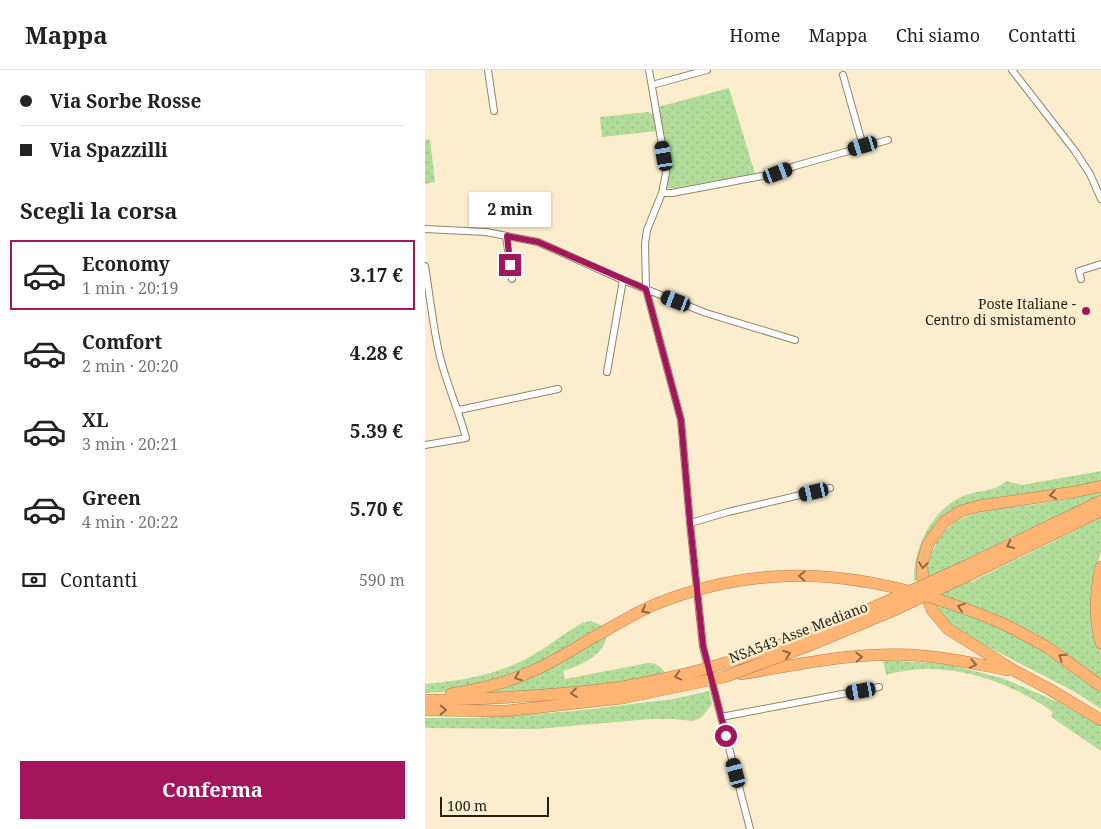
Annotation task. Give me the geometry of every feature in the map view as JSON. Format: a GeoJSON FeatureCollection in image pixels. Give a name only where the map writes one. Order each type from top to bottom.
{"type":"FeatureCollection","features":[{"type":"Feature","properties":{"kind":"highway"},"geometry":{"type":"LineString","coordinates":[[1101,486],[1074,492],[979,506],[961,511],[944,522],[928,544],[922,564],[923,586],[932,610],[947,629],[1015,672],[1049,688],[1101,720]]}},
{"type":"Feature","properties":{"kind":"highway","name":"NSA543 Asse Mediano"},"geometry":{"type":"LineString","coordinates":[[425,710],[505,711],[725,677],[808,646],[890,612],[1101,501]]}},
{"type":"Feature","properties":{"kind":"highway","name":"NSA543 Asse Mediano"},"geometry":{"type":"LineString","coordinates":[[425,699],[493,699],[622,692],[718,666],[775,646],[969,569],[1101,511]]}},
{"type":"Feature","properties":{"kind":"highway"},"geometry":{"type":"LineString","coordinates":[[1101,567],[1095,597],[1096,624],[1101,643]]}},
{"type":"Feature","properties":{"kind":"highway"},"geometry":{"type":"LineString","coordinates":[[425,699],[505,682],[530,672],[654,605],[690,592],[729,581],[790,576],[824,576],[863,580],[893,586],[976,612],[1006,625],[1047,647],[1101,686]]}},
{"type":"Feature","properties":{"kind":"highway"},"geometry":{"type":"LineString","coordinates":[[725,677],[842,658],[890,655],[924,656],[1015,672]]}},
{"type":"Feature","properties":{"kind":"street"},"geometry":{"type":"LineString","coordinates":[[488,70],[494,111]]}},
{"type":"Feature","properties":{"kind":"street"},"geometry":{"type":"LineString","coordinates":[[649,70],[666,173],[662,193],[647,230],[645,244],[646,289],[681,420],[703,646],[751,829]]}},
{"type":"Feature","properties":{"kind":"street"},"geometry":{"type":"LineString","coordinates":[[652,85],[707,70]]}},
{"type":"Feature","properties":{"kind":"street"},"geometry":{"type":"LineString","coordinates":[[1012,70],[1075,151],[1090,174],[1101,199]]}},
{"type":"Feature","properties":{"kind":"street"},"geometry":{"type":"LineString","coordinates":[[843,75],[863,146]]}},
{"type":"Feature","properties":{"kind":"street"},"geometry":{"type":"LineString","coordinates":[[662,193],[672,193],[778,173],[888,140]]}},
{"type":"Feature","properties":{"kind":"street"},"geometry":{"type":"LineString","coordinates":[[425,229],[486,232],[538,242],[623,280],[706,313],[795,340]]}},
{"type":"Feature","properties":{"kind":"street"},"geometry":{"type":"LineString","coordinates":[[507,236],[512,279]]}},
{"type":"Feature","properties":{"kind":"street"},"geometry":{"type":"LineString","coordinates":[[1081,279],[1079,271],[1101,264]]}},
{"type":"Feature","properties":{"kind":"street"},"geometry":{"type":"LineString","coordinates":[[425,266],[440,356],[448,386],[459,410],[466,438],[425,445]]}},
{"type":"Feature","properties":{"kind":"street"},"geometry":{"type":"LineString","coordinates":[[607,372],[623,280]]}},
{"type":"Feature","properties":{"kind":"street"},"geometry":{"type":"LineString","coordinates":[[459,410],[558,389]]}},
{"type":"Feature","properties":{"kind":"street"},"geometry":{"type":"LineString","coordinates":[[690,523],[830,488]]}},
{"type":"Feature","properties":{"kind":"street"},"geometry":{"type":"LineString","coordinates":[[721,717],[879,687]]}},
{"type":"Feature","properties":{"kind":"green space"},"geometry":{"type":"Polygon","coordinates":[[[729,88],[755,174],[667,188],[669,171],[658,107],[729,88]]]}},
{"type":"Feature","properties":{"kind":"green space"},"geometry":{"type":"Polygon","coordinates":[[[648,112],[653,114],[656,131],[602,137],[600,117],[648,112]]]}},
{"type":"Feature","properties":{"kind":"green space"},"geometry":{"type":"Polygon","coordinates":[[[430,139],[435,182],[425,184],[425,140],[430,139]]]}},
{"type":"Feature","properties":{"kind":"green space"},"geometry":{"type":"Polygon","coordinates":[[[1101,471],[1101,482],[943,519],[919,579],[914,581],[917,554],[928,528],[945,507],[957,499],[993,488],[1006,481],[1022,485],[1101,471]]]}},
{"type":"Feature","properties":{"kind":"green space"},"geometry":{"type":"Polygon","coordinates":[[[1101,491],[1101,495],[960,562],[971,582],[1101,518],[1101,552],[1095,571],[1101,573],[1101,709],[1077,693],[960,631],[943,616],[935,603],[929,587],[927,572],[932,552],[940,537],[963,518],[994,509],[1057,501],[1101,491]]]}},
{"type":"Feature","properties":{"kind":"green space"},"geometry":{"type":"Polygon","coordinates":[[[591,621],[603,626],[586,635],[587,637],[525,671],[455,691],[425,693],[425,684],[481,676],[521,662],[582,623],[591,621]]]}},
{"type":"Feature","properties":{"kind":"green space"},"geometry":{"type":"Polygon","coordinates":[[[607,635],[601,649],[591,659],[563,671],[565,679],[648,663],[658,665],[665,673],[624,683],[468,696],[607,635]]]}},
{"type":"Feature","properties":{"kind":"green space"},"geometry":{"type":"Polygon","coordinates":[[[883,660],[946,664],[1002,678],[1058,702],[1101,727],[1101,751],[1054,719],[1051,716],[1053,712],[1035,700],[995,681],[973,675],[930,669],[908,670],[886,675],[883,660]]]}},
{"type":"Feature","properties":{"kind":"green space"},"geometry":{"type":"Polygon","coordinates":[[[709,691],[712,704],[701,718],[692,721],[651,719],[536,729],[425,728],[425,718],[476,718],[575,711],[673,699],[709,691]]]}},
{"type":"Feature","properties":{"kind":"place","name":"Poste Italiane - Centro di smistamento"},"geometry":{"type":"Point","coordinates":[1086,311]}},
{"type":"Feature","properties":{"kind":"route"},"geometry":{"type":"LineString","coordinates":[[510,265],[507,236],[538,242],[646,289],[675,390],[681,420],[703,646],[726,736]]}}]}
